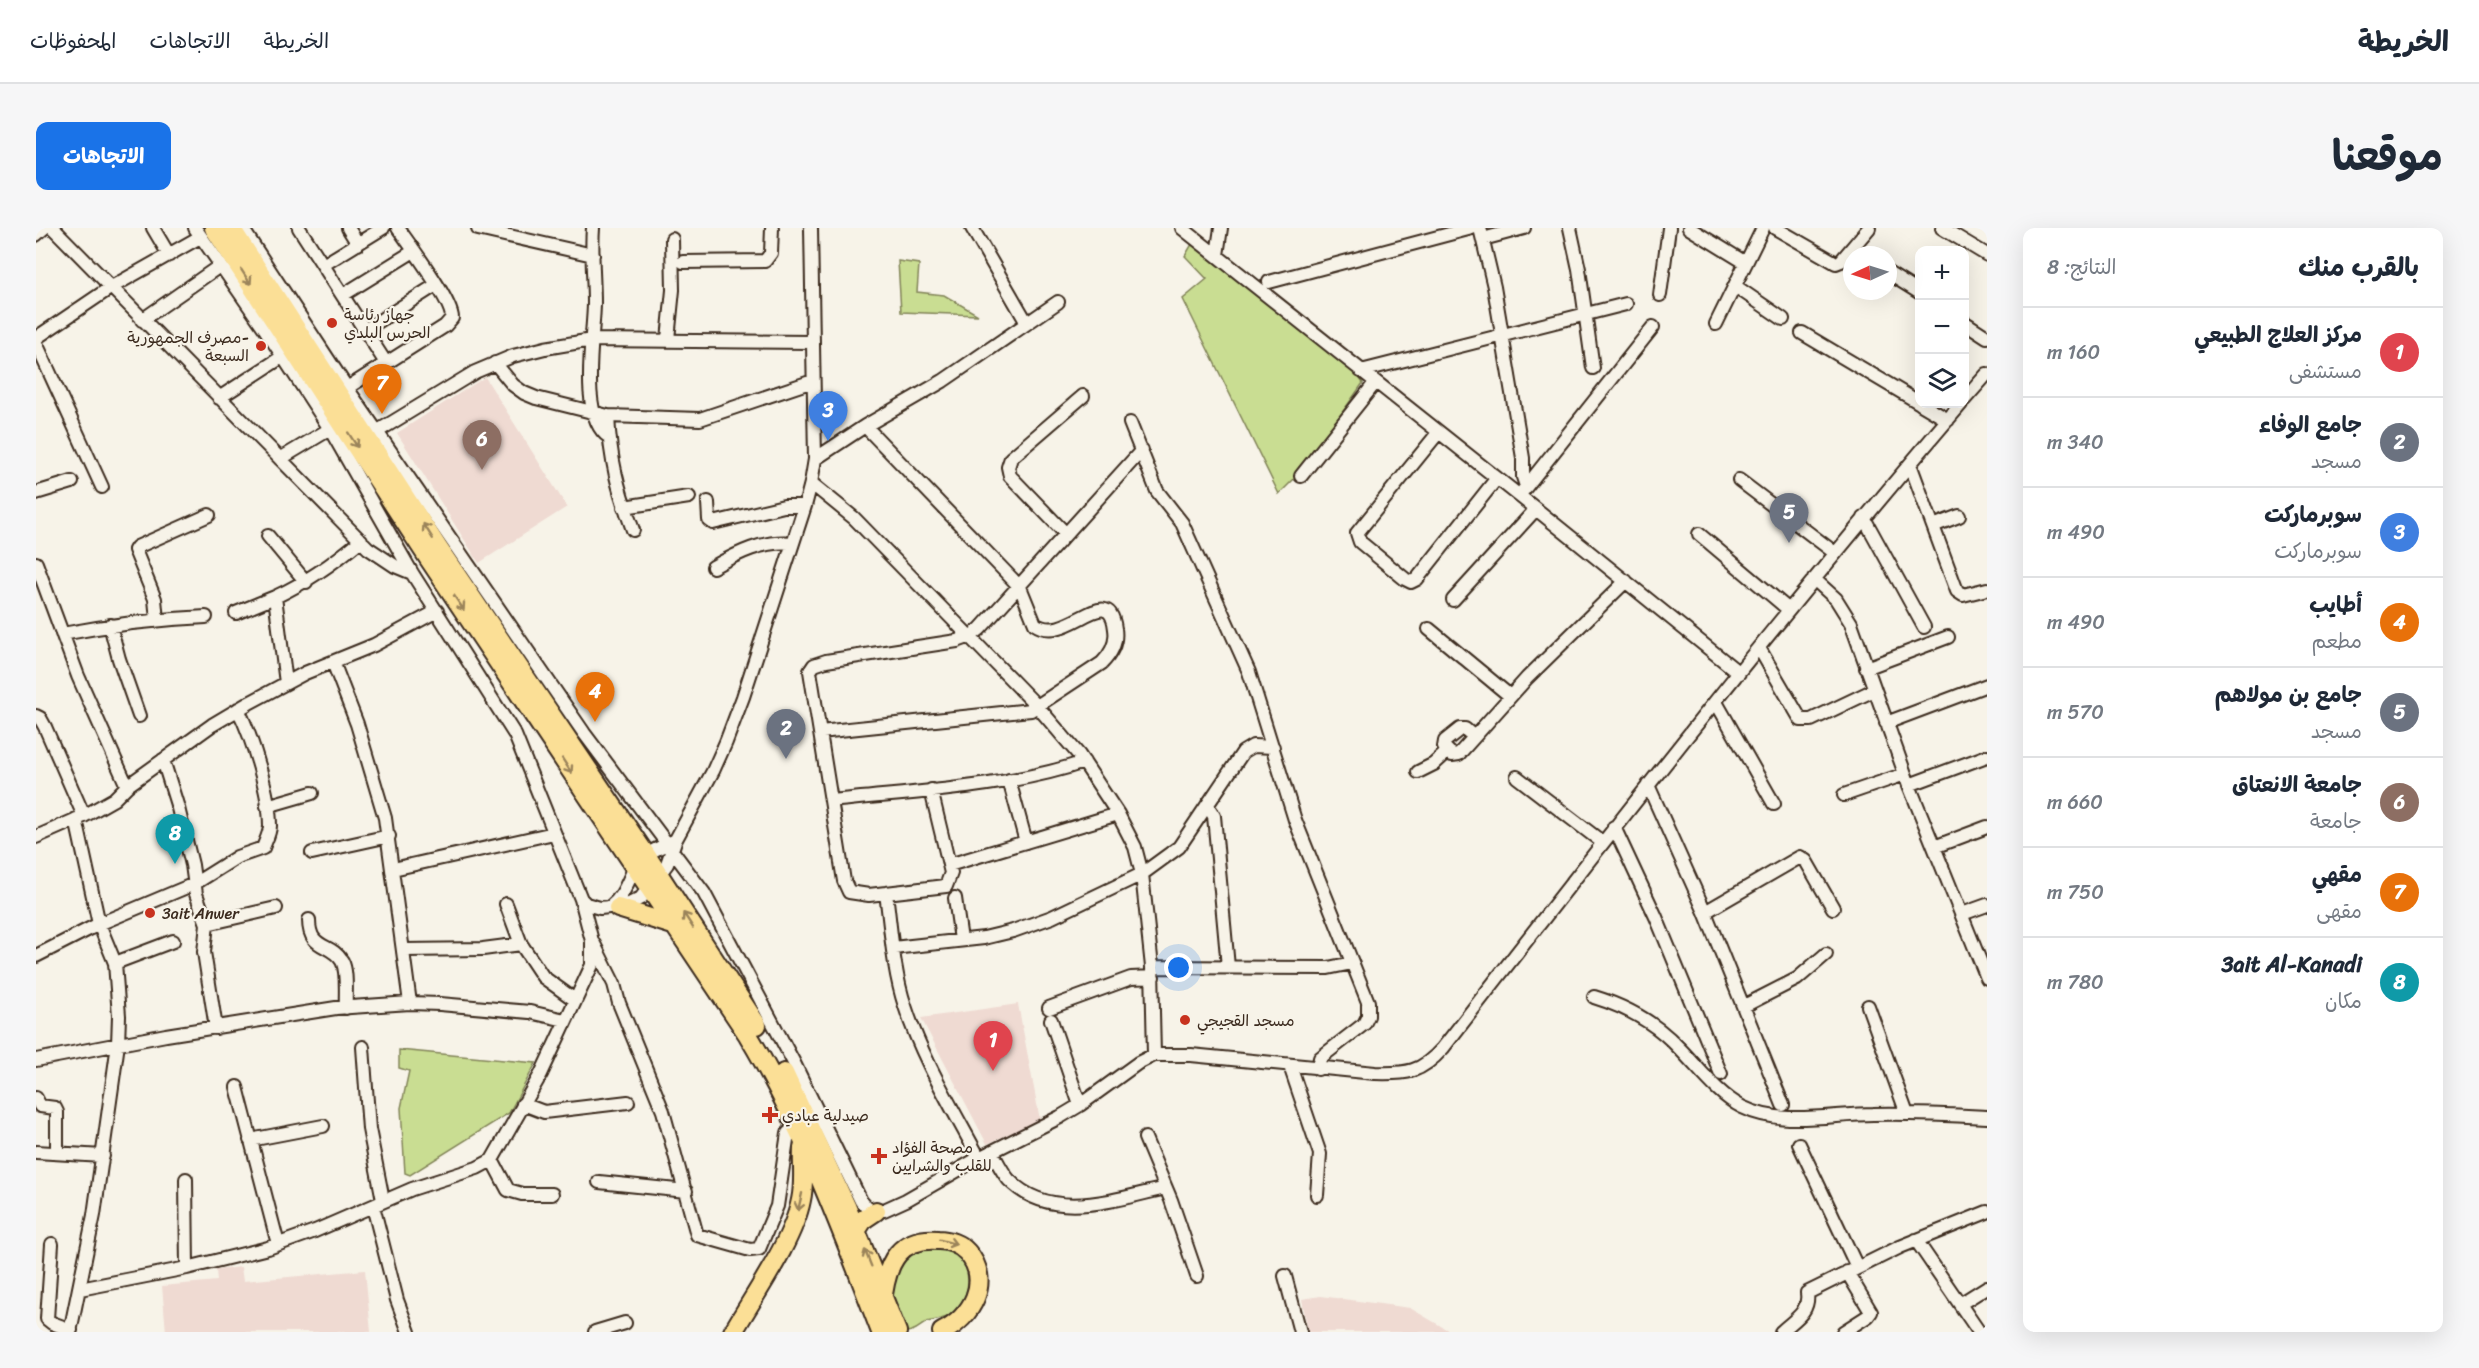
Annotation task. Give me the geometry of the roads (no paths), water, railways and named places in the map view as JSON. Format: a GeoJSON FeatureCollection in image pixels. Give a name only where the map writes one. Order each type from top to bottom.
{"type":"FeatureCollection","features":[{"type":"Feature","properties":{"kind":"highway"},"geometry":{"type":"LineString","coordinates":[[231,228],[313,345],[438,548],[640,861]]}},
{"type":"Feature","properties":{"kind":"highway"},"geometry":{"type":"LineString","coordinates":[[203,231],[777,1059],[856,1231],[897,1332]]}},
{"type":"Feature","properties":{"kind":"highway"},"geometry":{"type":"LineString","coordinates":[[655,882],[676,926],[768,1067],[835,1214],[881,1332]]}},
{"type":"Feature","properties":{"kind":"highway"},"geometry":{"type":"LineString","coordinates":[[614,908],[676,926]]}},
{"type":"Feature","properties":{"kind":"highway"},"geometry":{"type":"LineString","coordinates":[[733,1332],[774,1262],[802,1199],[799,1135]]}},
{"type":"Feature","properties":{"kind":"highway"},"geometry":{"type":"LineString","coordinates":[[856,1231],[864,1219],[876,1211]]}},
{"type":"Feature","properties":{"kind":"highway"},"geometry":{"type":"LineString","coordinates":[[883,1296],[887,1270],[908,1244],[928,1239],[957,1244],[968,1253],[974,1264],[978,1280],[976,1296],[962,1319],[942,1332]]}},
{"type":"Feature","properties":{"kind":"street"},"geometry":{"type":"LineString","coordinates":[[36,235],[44,228]]}},
{"type":"Feature","properties":{"kind":"street"},"geometry":{"type":"LineString","coordinates":[[53,228],[361,540],[379,556],[412,573]]}},
{"type":"Feature","properties":{"kind":"street"},"geometry":{"type":"LineString","coordinates":[[153,228],[169,255]]}},
{"type":"Feature","properties":{"kind":"street"},"geometry":{"type":"LineString","coordinates":[[242,228],[283,300]]}},
{"type":"Feature","properties":{"kind":"street"},"geometry":{"type":"LineString","coordinates":[[299,228],[386,363]]}},
{"type":"Feature","properties":{"kind":"street"},"geometry":{"type":"LineString","coordinates":[[348,228],[358,243]]}},
{"type":"Feature","properties":{"kind":"street"},"geometry":{"type":"LineString","coordinates":[[323,265],[382,228]]}},
{"type":"Feature","properties":{"kind":"street"},"geometry":{"type":"LineString","coordinates":[[348,388],[450,321],[451,310],[398,228]]}},
{"type":"Feature","properties":{"kind":"street"},"geometry":{"type":"LineString","coordinates":[[594,228],[594,303],[590,366],[594,414],[597,425],[609,437]]}},
{"type":"Feature","properties":{"kind":"street"},"geometry":{"type":"LineString","coordinates":[[683,262],[765,261],[771,253],[772,228]]}},
{"type":"Feature","properties":{"kind":"street"},"geometry":{"type":"LineString","coordinates":[[581,899],[593,907],[614,908],[638,901],[655,882],[726,742],[805,506],[815,459],[811,228]]}},
{"type":"Feature","properties":{"kind":"street"},"geometry":{"type":"LineString","coordinates":[[972,228],[1027,323]]}},
{"type":"Feature","properties":{"kind":"street"},"geometry":{"type":"LineString","coordinates":[[1182,228],[1497,478],[1523,491],[1536,509],[1739,674]]}},
{"type":"Feature","properties":{"kind":"street"},"geometry":{"type":"LineString","coordinates":[[1217,255],[1221,228]]}},
{"type":"Feature","properties":{"kind":"street"},"geometry":{"type":"LineString","coordinates":[[1269,282],[1472,228]]}},
{"type":"Feature","properties":{"kind":"street"},"geometry":{"type":"LineString","coordinates":[[1523,491],[1523,458],[1503,335],[1481,233],[1524,228]]}},
{"type":"Feature","properties":{"kind":"street"},"geometry":{"type":"LineString","coordinates":[[1570,228],[1593,368]]}},
{"type":"Feature","properties":{"kind":"street"},"geometry":{"type":"LineString","coordinates":[[1660,295],[1669,228]]}},
{"type":"Feature","properties":{"kind":"street"},"geometry":{"type":"LineString","coordinates":[[1689,228],[1746,263]]}},
{"type":"Feature","properties":{"kind":"street"},"geometry":{"type":"LineString","coordinates":[[1716,324],[1762,228]]}},
{"type":"Feature","properties":{"kind":"street"},"geometry":{"type":"LineString","coordinates":[[1775,228],[1836,263],[1841,261],[1869,228]]}},
{"type":"Feature","properties":{"kind":"street"},"geometry":{"type":"LineString","coordinates":[[1942,228],[1987,255]]}},
{"type":"Feature","properties":{"kind":"street"},"geometry":{"type":"LineString","coordinates":[[478,229],[593,255]]}},
{"type":"Feature","properties":{"kind":"street"},"geometry":{"type":"LineString","coordinates":[[102,487],[36,340],[110,288],[169,255],[203,231],[221,265],[330,429],[412,573],[515,735],[581,899],[592,941],[614,984],[619,1003],[663,1111],[697,1235],[750,1250],[759,1249],[777,1206],[788,1133],[799,1135]]}},
{"type":"Feature","properties":{"kind":"street"},"geometry":{"type":"LineString","coordinates":[[668,339],[673,290],[672,239]]}},
{"type":"Feature","properties":{"kind":"street"},"geometry":{"type":"LineString","coordinates":[[343,295],[414,251]]}},
{"type":"Feature","properties":{"kind":"street"},"geometry":{"type":"LineString","coordinates":[[142,320],[221,265]]}},
{"type":"Feature","properties":{"kind":"street"},"geometry":{"type":"LineString","coordinates":[[1897,279],[1915,290]]}},
{"type":"Feature","properties":{"kind":"street"},"geometry":{"type":"LineString","coordinates":[[365,330],[436,285]]}},
{"type":"Feature","properties":{"kind":"street"},"geometry":{"type":"LineString","coordinates":[[1735,286],[1783,319]]}},
{"type":"Feature","properties":{"kind":"street"},"geometry":{"type":"LineString","coordinates":[[815,459],[865,426],[943,381],[1058,302]]}},
{"type":"Feature","properties":{"kind":"street"},"geometry":{"type":"LineString","coordinates":[[1361,371],[1626,304]]}},
{"type":"Feature","properties":{"kind":"street"},"geometry":{"type":"LineString","coordinates":[[1969,325],[1987,337]]}},
{"type":"Feature","properties":{"kind":"street"},"geometry":{"type":"LineString","coordinates":[[1523,491],[1653,327]]}},
{"type":"Feature","properties":{"kind":"street"},"geometry":{"type":"LineString","coordinates":[[1802,333],[1915,400]]}},
{"type":"Feature","properties":{"kind":"street"},"geometry":{"type":"LineString","coordinates":[[378,431],[431,397],[495,363],[528,351],[592,340],[812,342]]}},
{"type":"Feature","properties":{"kind":"street"},"geometry":{"type":"LineString","coordinates":[[313,345],[348,388],[584,733],[672,845],[704,893],[765,1007],[861,1201],[869,1210],[876,1211],[906,1200],[979,1158],[1080,1105],[1138,1063],[1154,1055],[1191,1055],[1318,1069],[1404,1074],[1426,1064],[1443,1048],[1602,842],[1835,553],[1958,408]]}},
{"type":"Feature","properties":{"kind":"street"},"geometry":{"type":"LineString","coordinates":[[219,398],[282,357]]}},
{"type":"Feature","properties":{"kind":"street"},"geometry":{"type":"LineString","coordinates":[[495,363],[513,385],[524,393],[608,416],[700,418],[813,381]]}},
{"type":"Feature","properties":{"kind":"street"},"geometry":{"type":"LineString","coordinates":[[1969,395],[1987,374]]}},
{"type":"Feature","properties":{"kind":"street"},"geometry":{"type":"LineString","coordinates":[[1301,476],[1375,382]]}},
{"type":"Feature","properties":{"kind":"street"},"geometry":{"type":"LineString","coordinates":[[1066,534],[1010,476],[1008,467],[1011,458],[1083,396]]}},
{"type":"Feature","properties":{"kind":"street"},"geometry":{"type":"LineString","coordinates":[[1928,408],[1948,420]]}},
{"type":"Feature","properties":{"kind":"street"},"geometry":{"type":"LineString","coordinates":[[608,416],[612,465],[633,530]]}},
{"type":"Feature","properties":{"kind":"street"},"geometry":{"type":"LineString","coordinates":[[1130,423],[1157,491],[1182,523],[1249,672],[1295,820],[1368,1002],[1368,1016],[1364,1024],[1320,1058],[1318,1069]]}},
{"type":"Feature","properties":{"kind":"street"},"geometry":{"type":"LineString","coordinates":[[820,732],[1031,710],[1102,663],[1113,648],[1116,631],[1110,614],[1100,609],[1092,610],[1064,627],[1052,629],[1040,627],[1032,620],[1020,586],[865,426]]}},
{"type":"Feature","properties":{"kind":"street"},"geometry":{"type":"LineString","coordinates":[[280,459],[330,429]]}},
{"type":"Feature","properties":{"kind":"street"},"geometry":{"type":"LineString","coordinates":[[1438,432],[1357,533],[1360,542],[1405,579],[1411,582],[1417,579],[1497,478]]}},
{"type":"Feature","properties":{"kind":"street"},"geometry":{"type":"LineString","coordinates":[[931,790],[951,873],[946,886],[861,895],[849,892],[844,881],[810,670],[814,665],[826,661],[957,641],[970,636],[1020,586],[1142,450]]}},
{"type":"Feature","properties":{"kind":"street"},"geometry":{"type":"LineString","coordinates":[[1910,464],[1960,594],[1966,595],[1987,589]]}},
{"type":"Feature","properties":{"kind":"street"},"geometry":{"type":"LineString","coordinates":[[1739,480],[1835,553]]}},
{"type":"Feature","properties":{"kind":"street"},"geometry":{"type":"LineString","coordinates":[[36,493],[72,482]]}},
{"type":"Feature","properties":{"kind":"street"},"geometry":{"type":"LineString","coordinates":[[811,483],[841,505],[1038,707],[1084,762],[1118,814],[1135,847],[1142,874],[1152,972],[1154,1055]]}},
{"type":"Feature","properties":{"kind":"street"},"geometry":{"type":"LineString","coordinates":[[624,507],[689,497]]}},
{"type":"Feature","properties":{"kind":"street"},"geometry":{"type":"LineString","coordinates":[[708,502],[709,520],[713,523],[784,506],[805,506]]}},
{"type":"Feature","properties":{"kind":"street"},"geometry":{"type":"LineString","coordinates":[[1453,600],[1536,509]]}},
{"type":"Feature","properties":{"kind":"street"},"geometry":{"type":"LineString","coordinates":[[157,620],[155,599],[135,550],[137,547],[209,514]]}},
{"type":"Feature","properties":{"kind":"street"},"geometry":{"type":"LineString","coordinates":[[1933,526],[1959,516]]}},
{"type":"Feature","properties":{"kind":"street"},"geometry":{"type":"LineString","coordinates":[[1864,518],[1924,627]]}},
{"type":"Feature","properties":{"kind":"street"},"geometry":{"type":"LineString","coordinates":[[1699,534],[1789,610]]}},
{"type":"Feature","properties":{"kind":"street"},"geometry":{"type":"LineString","coordinates":[[268,536],[306,582]]}},
{"type":"Feature","properties":{"kind":"street"},"geometry":{"type":"LineString","coordinates":[[236,613],[306,582],[330,566],[361,540]]}},
{"type":"Feature","properties":{"kind":"street"},"geometry":{"type":"LineString","coordinates":[[713,567],[759,545],[773,542],[793,543]]}},
{"type":"Feature","properties":{"kind":"street"},"geometry":{"type":"LineString","coordinates":[[36,563],[78,676],[127,786]]}},
{"type":"Feature","properties":{"kind":"street"},"geometry":{"type":"LineString","coordinates":[[1814,579],[1836,599],[1851,623],[1907,780],[1962,914],[1983,955],[1987,978]]}},
{"type":"Feature","properties":{"kind":"street"},"geometry":{"type":"LineString","coordinates":[[1474,737],[1465,729],[1457,730],[1445,741],[1444,747],[1452,755],[1459,754],[1474,737],[1510,696],[1626,581]]}},
{"type":"Feature","properties":{"kind":"street"},"geometry":{"type":"LineString","coordinates":[[275,597],[286,683]]}},
{"type":"Feature","properties":{"kind":"street"},"geometry":{"type":"LineString","coordinates":[[36,837],[80,818],[114,799],[127,786],[238,709],[286,683],[396,634],[437,611]]}},
{"type":"Feature","properties":{"kind":"street"},"geometry":{"type":"LineString","coordinates":[[62,634],[110,625],[206,617]]}},
{"type":"Feature","properties":{"kind":"street"},"geometry":{"type":"LineString","coordinates":[[110,625],[139,716]]}},
{"type":"Feature","properties":{"kind":"street"},"geometry":{"type":"LineString","coordinates":[[1429,629],[1510,696]]}},
{"type":"Feature","properties":{"kind":"street"},"geometry":{"type":"LineString","coordinates":[[1866,668],[1948,637]]}},
{"type":"Feature","properties":{"kind":"street"},"geometry":{"type":"LineString","coordinates":[[1759,648],[1801,720],[1811,720],[1874,690]]}},
{"type":"Feature","properties":{"kind":"street"},"geometry":{"type":"LineString","coordinates":[[333,662],[372,769],[389,836],[410,1003]]}},
{"type":"Feature","properties":{"kind":"street"},"geometry":{"type":"LineString","coordinates":[[1886,723],[1987,685]]}},
{"type":"Feature","properties":{"kind":"street"},"geometry":{"type":"LineString","coordinates":[[1716,702],[1774,804]]}},
{"type":"Feature","properties":{"kind":"street"},"geometry":{"type":"LineString","coordinates":[[36,956],[99,924],[194,884],[237,857],[263,848],[270,830],[267,806],[253,743],[238,709]]}},
{"type":"Feature","properties":{"kind":"street"},"geometry":{"type":"LineString","coordinates":[[36,716],[40,718],[45,727],[80,818],[99,924],[115,963],[119,1016],[118,1044],[103,1156],[80,1289],[70,1331],[47,1319],[52,1244]]}},
{"type":"Feature","properties":{"kind":"street"},"geometry":{"type":"LineString","coordinates":[[893,948],[999,935],[1026,927],[1142,874],[1179,847],[1246,749],[1253,746],[1273,747]]}},
{"type":"Feature","properties":{"kind":"street"},"geometry":{"type":"LineString","coordinates":[[1418,772],[1434,764],[1447,752]]}},
{"type":"Feature","properties":{"kind":"street"},"geometry":{"type":"LineString","coordinates":[[1844,795],[1907,780],[1987,756]]}},
{"type":"Feature","properties":{"kind":"street"},"geometry":{"type":"LineString","coordinates":[[163,760],[178,808],[192,865],[194,884],[207,924],[204,952],[216,1028]]}},
{"type":"Feature","properties":{"kind":"street"},"geometry":{"type":"LineString","coordinates":[[832,801],[1009,780],[1053,772],[1084,762]]}},
{"type":"Feature","properties":{"kind":"street"},"geometry":{"type":"LineString","coordinates":[[1517,777],[1602,842]]}},
{"type":"Feature","properties":{"kind":"street"},"geometry":{"type":"LineString","coordinates":[[1009,780],[1026,842]]}},
{"type":"Feature","properties":{"kind":"street"},"geometry":{"type":"LineString","coordinates":[[1648,784],[1705,912],[1783,1105]]}},
{"type":"Feature","properties":{"kind":"street"},"geometry":{"type":"LineString","coordinates":[[267,806],[312,793]]}},
{"type":"Feature","properties":{"kind":"street"},"geometry":{"type":"LineString","coordinates":[[1207,805],[1214,816],[1228,967]]}},
{"type":"Feature","properties":{"kind":"street"},"geometry":{"type":"LineString","coordinates":[[949,865],[1118,814]]}},
{"type":"Feature","properties":{"kind":"street"},"geometry":{"type":"LineString","coordinates":[[1614,827],[1656,917],[1721,1074]]}},
{"type":"Feature","properties":{"kind":"street"},"geometry":{"type":"LineString","coordinates":[[1934,847],[1987,827]]}},
{"type":"Feature","properties":{"kind":"street"},"geometry":{"type":"LineString","coordinates":[[393,869],[554,833]]}},
{"type":"Feature","properties":{"kind":"street"},"geometry":{"type":"LineString","coordinates":[[312,854],[389,836]]}},
{"type":"Feature","properties":{"kind":"street"},"geometry":{"type":"LineString","coordinates":[[614,908],[640,861],[672,845]]}},
{"type":"Feature","properties":{"kind":"street"},"geometry":{"type":"LineString","coordinates":[[1705,912],[1800,857],[1806,861],[1833,908]]}},
{"type":"Feature","properties":{"kind":"street"},"geometry":{"type":"LineString","coordinates":[[886,893],[893,948],[905,1006],[919,1041],[979,1158]]}},
{"type":"Feature","properties":{"kind":"street"},"geometry":{"type":"LineString","coordinates":[[955,898],[961,940]]}},
{"type":"Feature","properties":{"kind":"street"},"geometry":{"type":"LineString","coordinates":[[506,904],[521,944],[543,977],[574,1000]]}},
{"type":"Feature","properties":{"kind":"street"},"geometry":{"type":"LineString","coordinates":[[1962,914],[1987,905]]}},
{"type":"Feature","properties":{"kind":"street"},"geometry":{"type":"LineString","coordinates":[[207,924],[276,908]]}},
{"type":"Feature","properties":{"kind":"street"},"geometry":{"type":"LineString","coordinates":[[309,920],[312,936],[317,944],[334,953],[343,964],[346,1008]]}},
{"type":"Feature","properties":{"kind":"street"},"geometry":{"type":"LineString","coordinates":[[115,963],[173,941]]}},
{"type":"Feature","properties":{"kind":"street"},"geometry":{"type":"LineString","coordinates":[[80,1289],[187,1268],[278,1244],[492,1160],[541,1074],[592,965],[592,941]]}},
{"type":"Feature","properties":{"kind":"street"},"geometry":{"type":"LineString","coordinates":[[404,950],[483,949],[521,944]]}},
{"type":"Feature","properties":{"kind":"street"},"geometry":{"type":"LineString","coordinates":[[1744,1006],[1797,979],[1826,954]]}},
{"type":"Feature","properties":{"kind":"street"},"geometry":{"type":"LineString","coordinates":[[1080,1105],[1050,1014],[1131,978],[1152,972],[1228,967],[1328,968],[1352,963]]}},
{"type":"Feature","properties":{"kind":"street"},"geometry":{"type":"LineString","coordinates":[[1594,997],[1632,1011],[1648,1021],[1672,1040],[1729,1098],[1757,1113],[1792,1118],[1907,1114],[1987,1117]]}},
{"type":"Feature","properties":{"kind":"street"},"geometry":{"type":"LineString","coordinates":[[36,1060],[316,1010],[410,1003],[530,1012],[565,1020]]}},
{"type":"Feature","properties":{"kind":"street"},"geometry":{"type":"LineString","coordinates":[[1868,1006],[1907,1114]]}},
{"type":"Feature","properties":{"kind":"street"},"geometry":{"type":"LineString","coordinates":[[363,1047],[369,1129],[378,1203],[397,1300],[409,1332]]}},
{"type":"Feature","properties":{"kind":"street"},"geometry":{"type":"LineString","coordinates":[[1290,1066],[1320,1154],[1317,1195]]}},
{"type":"Feature","properties":{"kind":"street"},"geometry":{"type":"LineString","coordinates":[[237,1087],[278,1244]]}},
{"type":"Feature","properties":{"kind":"street"},"geometry":{"type":"LineString","coordinates":[[36,1098],[40,1106],[55,1107],[57,1112],[57,1153]]}},
{"type":"Feature","properties":{"kind":"street"},"geometry":{"type":"LineString","coordinates":[[523,1104],[544,1112],[628,1102]]}},
{"type":"Feature","properties":{"kind":"street"},"geometry":{"type":"LineString","coordinates":[[250,1140],[323,1126]]}},
{"type":"Feature","properties":{"kind":"street"},"geometry":{"type":"LineString","coordinates":[[1145,1138],[1166,1188],[1197,1276]]}},
{"type":"Feature","properties":{"kind":"street"},"geometry":{"type":"LineString","coordinates":[[1799,1144],[1871,1312],[1843,1332]]}},
{"type":"Feature","properties":{"kind":"street"},"geometry":{"type":"LineString","coordinates":[[36,1152],[103,1156]]}},
{"type":"Feature","properties":{"kind":"street"},"geometry":{"type":"LineString","coordinates":[[992,1152],[1010,1180],[1035,1197],[1055,1203],[1090,1204],[1166,1188]]}},
{"type":"Feature","properties":{"kind":"street"},"geometry":{"type":"LineString","coordinates":[[492,1160],[508,1190],[522,1194],[552,1194]]}},
{"type":"Feature","properties":{"kind":"street"},"geometry":{"type":"LineString","coordinates":[[186,1179],[187,1268]]}},
{"type":"Feature","properties":{"kind":"street"},"geometry":{"type":"LineString","coordinates":[[599,1182],[686,1191]]}},
{"type":"Feature","properties":{"kind":"street"},"geometry":{"type":"LineString","coordinates":[[1781,1332],[1804,1313],[1807,1293],[1852,1269],[1916,1240],[1987,1212]]}},
{"type":"Feature","properties":{"kind":"street"},"geometry":{"type":"LineString","coordinates":[[1916,1240],[1979,1332]]}},
{"type":"Feature","properties":{"kind":"street"},"geometry":{"type":"LineString","coordinates":[[1285,1276],[1300,1332]]}},
{"type":"Feature","properties":{"kind":"street"},"geometry":{"type":"LineString","coordinates":[[1960,1304],[1987,1287]]}},
{"type":"Feature","properties":{"kind":"street"},"geometry":{"type":"LineString","coordinates":[[601,1331],[625,1323]]}},
{"type":"Feature","properties":{"kind":"place","name":"جهاز رئاسة الحرس البلدي"},"geometry":{"type":"Point","coordinates":[332,323]}},
{"type":"Feature","properties":{"kind":"place","name":"مصرف الجمهورية- السبعة"},"geometry":{"type":"Point","coordinates":[261,346]}},
{"type":"Feature","properties":{"kind":"place","name":"مقهي"},"geometry":{"type":"Point","coordinates":[382,414]}},
{"type":"Feature","properties":{"kind":"place","name":"سوبرماركت"},"geometry":{"type":"Point","coordinates":[828,441]}},
{"type":"Feature","properties":{"kind":"place","name":"جامعة الانعتاق"},"geometry":{"type":"Point","coordinates":[482,470]}},
{"type":"Feature","properties":{"kind":"place","name":"جامع بن مولاهم"},"geometry":{"type":"Point","coordinates":[1789,543]}},
{"type":"Feature","properties":{"kind":"place","name":"أطايب"},"geometry":{"type":"Point","coordinates":[595,722]}},
{"type":"Feature","properties":{"kind":"place","name":"جامع الوفاء"},"geometry":{"type":"Point","coordinates":[786,759]}},
{"type":"Feature","properties":{"kind":"place","name":"3ait Al-Kanadi"},"geometry":{"type":"Point","coordinates":[175,864]}},
{"type":"Feature","properties":{"kind":"place","name":"3ait Anwer"},"geometry":{"type":"Point","coordinates":[150,913]}},
{"type":"Feature","properties":{"kind":"place","name":"مسجد القجيجي"},"geometry":{"type":"Point","coordinates":[1185,1020]}},
{"type":"Feature","properties":{"kind":"place","name":"مركز العلاج الطبيعي"},"geometry":{"type":"Point","coordinates":[993,1071]}},
{"type":"Feature","properties":{"kind":"place","name":"صيدلية عبادي"},"geometry":{"type":"Point","coordinates":[770,1115]}},
{"type":"Feature","properties":{"kind":"place","name":"مصحة الفؤاد للقلب والشرايين"},"geometry":{"type":"Point","coordinates":[879,1156]}}]}
